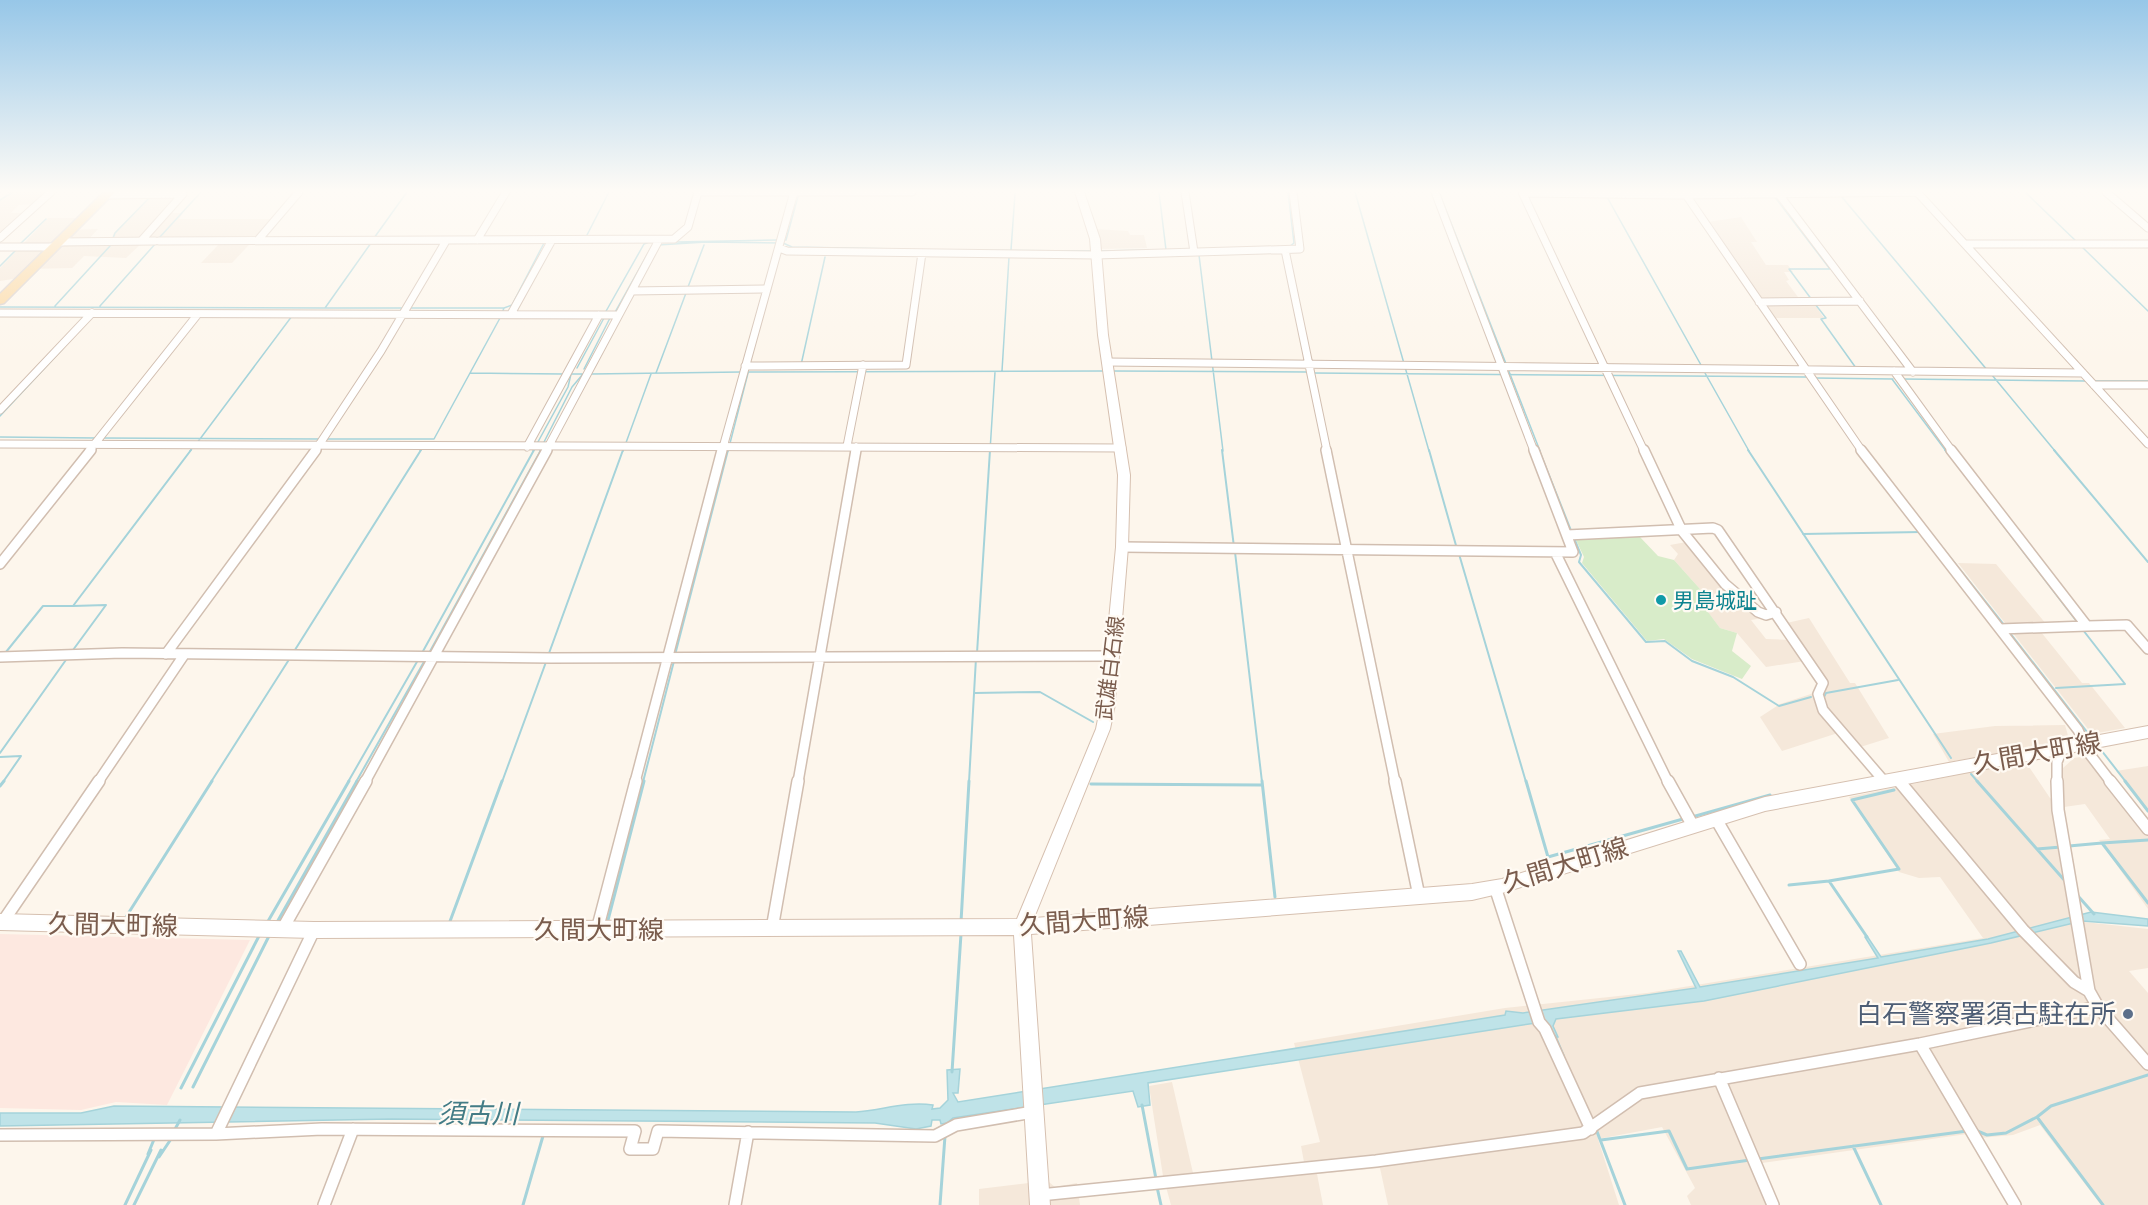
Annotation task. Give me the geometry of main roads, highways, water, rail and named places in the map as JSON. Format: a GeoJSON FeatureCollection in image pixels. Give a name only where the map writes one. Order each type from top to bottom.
{"type":"FeatureCollection","features":[{"type":"Feature","properties":{"kind":"main road"},"geometry":{"type":"LineString","coordinates":[[0,301],[54,248]]}},
{"type":"Feature","properties":{"kind":"main road","name":"武雄白石線"},"geometry":{"type":"LineString","coordinates":[[1040,1200],[1022,927],[1103,729],[1113,656],[1122,547],[1122,448],[1108,368],[1096,248]]}},
{"type":"Feature","properties":{"kind":"main road","name":"久間大町線"},"geometry":{"type":"LineString","coordinates":[[1,922],[314,930],[1022,927],[1419,896],[1495,887],[1689,821],[1716,819],[1765,804],[2148,732]]}},
{"type":"Feature","properties":{"kind":"water","name":"須古川"},"geometry":{"type":"Polygon","coordinates":[[[2091,912],[2148,919],[2148,926],[2082,921],[1991,943],[1704,1001],[1556,1019],[1553,1026],[1558,1037],[1553,1038],[1536,1023],[1148,1083],[1150,1105],[1138,1107],[1133,1091],[953,1118],[941,1124],[940,1120],[932,1120],[931,1126],[916,1129],[875,1123],[391,1119],[0,1126],[0,1113],[81,1113],[114,1106],[856,1112],[923,1104],[933,1105],[932,1109],[940,1108],[948,1100],[947,1070],[960,1069],[958,1093],[953,1093],[958,1102],[1505,1015],[1506,1011],[1523,1013],[1696,988],[1678,951],[1681,951],[1700,987],[1878,958],[1865,937],[1867,936],[1881,957],[1988,939],[2091,912]]]}},
{"type":"Feature","properties":{"kind":"waterway"},"geometry":{"type":"LineString","coordinates":[[55,306],[108,248]]}},
{"type":"Feature","properties":{"kind":"waterway"},"geometry":{"type":"LineString","coordinates":[[100,306],[151,248]]}},
{"type":"Feature","properties":{"kind":"waterway"},"geometry":{"type":"LineString","coordinates":[[325,308],[367,248]]}},
{"type":"Feature","properties":{"kind":"waterway"},"geometry":{"type":"LineString","coordinates":[[504,308],[512,305],[541,248]]}},
{"type":"Feature","properties":{"kind":"waterway"},"geometry":{"type":"LineString","coordinates":[[605,313],[642,248]]}},
{"type":"Feature","properties":{"kind":"waterway"},"geometry":{"type":"LineString","coordinates":[[614,314],[651,248]]}},
{"type":"Feature","properties":{"kind":"waterway"},"geometry":{"type":"LineString","coordinates":[[688,287],[703,248]]}},
{"type":"Feature","properties":{"kind":"waterway"},"geometry":{"type":"LineString","coordinates":[[859,248],[900,249]]}},
{"type":"Feature","properties":{"kind":"waterway"},"geometry":{"type":"LineString","coordinates":[[1371,248],[1407,374]]}},
{"type":"Feature","properties":{"kind":"waterway"},"geometry":{"type":"LineString","coordinates":[[1461,248],[1510,375]]}},
{"type":"Feature","properties":{"kind":"waterway"},"geometry":{"type":"LineString","coordinates":[[1636,248],[1701,365]]}},
{"type":"Feature","properties":{"kind":"waterway"},"geometry":{"type":"LineString","coordinates":[[1812,300],[1789,269],[1830,269],[1814,248]]}},
{"type":"Feature","properties":{"kind":"waterway"},"geometry":{"type":"LineString","coordinates":[[1885,248],[1988,371]]}},
{"type":"Feature","properties":{"kind":"waterway"},"geometry":{"type":"LineString","coordinates":[[2083,248],[2148,311]]}},
{"type":"Feature","properties":{"kind":"waterway"},"geometry":{"type":"LineString","coordinates":[[0,266],[16,250]]}},
{"type":"Feature","properties":{"kind":"waterway"},"geometry":{"type":"LineString","coordinates":[[941,250],[1092,251]]}},
{"type":"Feature","properties":{"kind":"waterway"},"geometry":{"type":"LineString","coordinates":[[1100,251],[1149,250]]}},
{"type":"Feature","properties":{"kind":"waterway"},"geometry":{"type":"LineString","coordinates":[[1199,255],[1213,372]]}},
{"type":"Feature","properties":{"kind":"waterway"},"geometry":{"type":"LineString","coordinates":[[801,365],[825,257]]}},
{"type":"Feature","properties":{"kind":"waterway"},"geometry":{"type":"LineString","coordinates":[[1002,371],[1009,257]]}},
{"type":"Feature","properties":{"kind":"waterway"},"geometry":{"type":"LineString","coordinates":[[656,373],[686,293]]}},
{"type":"Feature","properties":{"kind":"waterway"},"geometry":{"type":"LineString","coordinates":[[1815,304],[1826,318],[1821,319],[1856,368]]}},
{"type":"Feature","properties":{"kind":"waterway"},"geometry":{"type":"LineString","coordinates":[[0,307],[325,308]]}},
{"type":"Feature","properties":{"kind":"waterway"},"geometry":{"type":"LineString","coordinates":[[325,308],[504,308]]}},
{"type":"Feature","properties":{"kind":"waterway"},"geometry":{"type":"LineString","coordinates":[[502,313],[504,308]]}},
{"type":"Feature","properties":{"kind":"waterway"},"geometry":{"type":"LineString","coordinates":[[200,438],[292,316]]}},
{"type":"Feature","properties":{"kind":"waterway"},"geometry":{"type":"LineString","coordinates":[[470,373],[500,318]]}},
{"type":"Feature","properties":{"kind":"waterway"},"geometry":{"type":"LineString","coordinates":[[577,368],[604,318]]}},
{"type":"Feature","properties":{"kind":"waterway"},"geometry":{"type":"LineString","coordinates":[[584,369],[610,318]]}},
{"type":"Feature","properties":{"kind":"waterway"},"geometry":{"type":"LineString","coordinates":[[0,416],[68,343]]}},
{"type":"Feature","properties":{"kind":"waterway"},"geometry":{"type":"LineString","coordinates":[[747,372],[1104,371]]}},
{"type":"Feature","properties":{"kind":"waterway"},"geometry":{"type":"LineString","coordinates":[[1112,371],[1213,372]]}},
{"type":"Feature","properties":{"kind":"waterway"},"geometry":{"type":"LineString","coordinates":[[591,374],[741,372]]}},
{"type":"Feature","properties":{"kind":"waterway"},"geometry":{"type":"LineString","coordinates":[[990,451],[995,372]]}},
{"type":"Feature","properties":{"kind":"waterway"},"geometry":{"type":"LineString","coordinates":[[1213,372],[1308,372]]}},
{"type":"Feature","properties":{"kind":"waterway"},"geometry":{"type":"LineString","coordinates":[[1213,372],[1223,451]]}},
{"type":"Feature","properties":{"kind":"waterway"},"geometry":{"type":"LineString","coordinates":[[326,439],[434,439],[470,373]]}},
{"type":"Feature","properties":{"kind":"waterway"},"geometry":{"type":"LineString","coordinates":[[470,373],[564,374]]}},
{"type":"Feature","properties":{"kind":"waterway"},"geometry":{"type":"LineString","coordinates":[[728,451],[748,373]]}},
{"type":"Feature","properties":{"kind":"waterway"},"geometry":{"type":"LineString","coordinates":[[1313,373],[1407,374]]}},
{"type":"Feature","properties":{"kind":"waterway"},"geometry":{"type":"LineString","coordinates":[[533,451],[568,387],[571,374]]}},
{"type":"Feature","properties":{"kind":"waterway"},"geometry":{"type":"LineString","coordinates":[[571,374],[583,374]]}},
{"type":"Feature","properties":{"kind":"waterway"},"geometry":{"type":"LineString","coordinates":[[543,444],[572,387],[583,374]]}},
{"type":"Feature","properties":{"kind":"waterway"},"geometry":{"type":"LineString","coordinates":[[623,451],[651,374]]}},
{"type":"Feature","properties":{"kind":"waterway"},"geometry":{"type":"LineString","coordinates":[[1407,374],[1510,375]]}},
{"type":"Feature","properties":{"kind":"waterway"},"geometry":{"type":"LineString","coordinates":[[1407,374],[1429,451]]}},
{"type":"Feature","properties":{"kind":"waterway"},"geometry":{"type":"LineString","coordinates":[[1510,375],[1707,376]]}},
{"type":"Feature","properties":{"kind":"waterway"},"geometry":{"type":"LineString","coordinates":[[1510,375],[1540,451]]}},
{"type":"Feature","properties":{"kind":"waterway"},"geometry":{"type":"LineString","coordinates":[[1992,375],[1996,380]]}},
{"type":"Feature","properties":{"kind":"waterway"},"geometry":{"type":"LineString","coordinates":[[1707,376],[1806,377]]}},
{"type":"Feature","properties":{"kind":"waterway"},"geometry":{"type":"LineString","coordinates":[[1707,376],[1749,451]]}},
{"type":"Feature","properties":{"kind":"waterway"},"geometry":{"type":"LineString","coordinates":[[1815,378],[1893,379]]}},
{"type":"Feature","properties":{"kind":"waterway"},"geometry":{"type":"LineString","coordinates":[[1892,379],[1946,451]]}},
{"type":"Feature","properties":{"kind":"waterway"},"geometry":{"type":"LineString","coordinates":[[1902,379],[1996,380]]}},
{"type":"Feature","properties":{"kind":"waterway"},"geometry":{"type":"LineString","coordinates":[[1996,380],[2088,381]]}},
{"type":"Feature","properties":{"kind":"waterway"},"geometry":{"type":"LineString","coordinates":[[1996,380],[2055,451]]}},
{"type":"Feature","properties":{"kind":"waterway"},"geometry":{"type":"LineString","coordinates":[[2094,381],[2148,381]]}},
{"type":"Feature","properties":{"kind":"waterway"},"geometry":{"type":"LineString","coordinates":[[0,437],[96,438]]}},
{"type":"Feature","properties":{"kind":"waterway"},"geometry":{"type":"LineString","coordinates":[[101,438],[200,438]]}},
{"type":"Feature","properties":{"kind":"waterway"},"geometry":{"type":"LineString","coordinates":[[197,443],[200,438]]}},
{"type":"Feature","properties":{"kind":"waterway"},"geometry":{"type":"LineString","coordinates":[[200,438],[321,439]]}},
{"type":"Feature","properties":{"kind":"waterway"},"geometry":{"type":"LineString","coordinates":[[190,451],[193,447]]}},
{"type":"Feature","properties":{"kind":"waterway"},"geometry":{"type":"LineString","coordinates":[[420,451],[423,447]]}},
{"type":"Feature","properties":{"kind":"waterway"},"geometry":{"type":"LineString","coordinates":[[73,606],[191,450]]}},
{"type":"Feature","properties":{"kind":"waterway"},"geometry":{"type":"LineString","coordinates":[[293,653],[421,450]]}},
{"type":"Feature","properties":{"kind":"waterway"},"geometry":{"type":"LineString","coordinates":[[422,653],[534,450]]}},
{"type":"Feature","properties":{"kind":"waterway"},"geometry":{"type":"LineString","coordinates":[[428,655],[541,450]]}},
{"type":"Feature","properties":{"kind":"waterway"},"geometry":{"type":"LineString","coordinates":[[548,656],[623,450]]}},
{"type":"Feature","properties":{"kind":"waterway"},"geometry":{"type":"LineString","coordinates":[[675,655],[728,450]]}},
{"type":"Feature","properties":{"kind":"waterway"},"geometry":{"type":"LineString","coordinates":[[977,653],[990,450]]}},
{"type":"Feature","properties":{"kind":"waterway"},"geometry":{"type":"LineString","coordinates":[[1222,450],[1234,547]]}},
{"type":"Feature","properties":{"kind":"waterway"},"geometry":{"type":"LineString","coordinates":[[1429,450],[1457,549]]}},
{"type":"Feature","properties":{"kind":"waterway"},"geometry":{"type":"LineString","coordinates":[[1539,450],[1572,533]]}},
{"type":"Feature","properties":{"kind":"waterway"},"geometry":{"type":"LineString","coordinates":[[1748,450],[1803,534]]}},
{"type":"Feature","properties":{"kind":"waterway"},"geometry":{"type":"LineString","coordinates":[[1945,450],[1948,454]]}},
{"type":"Feature","properties":{"kind":"waterway"},"geometry":{"type":"LineString","coordinates":[[2054,450],[2148,562]]}},
{"type":"Feature","properties":{"kind":"waterway"},"geometry":{"type":"LineString","coordinates":[[1954,461],[2078,623]]}},
{"type":"Feature","properties":{"kind":"waterway"},"geometry":{"type":"LineString","coordinates":[[1803,534],[1921,532]]}},
{"type":"Feature","properties":{"kind":"waterway"},"geometry":{"type":"LineString","coordinates":[[1930,532],[2005,626]]}},
{"type":"Feature","properties":{"kind":"waterway"},"geometry":{"type":"LineString","coordinates":[[1803,534],[1951,758]]}},
{"type":"Feature","properties":{"kind":"waterway"},"geometry":{"type":"LineString","coordinates":[[1574,538],[1581,555],[1579,562],[1646,642],[1665,641],[1692,661],[1733,677],[1779,706],[1811,697]]}},
{"type":"Feature","properties":{"kind":"waterway"},"geometry":{"type":"LineString","coordinates":[[1235,552],[1262,782]]}},
{"type":"Feature","properties":{"kind":"waterway"},"geometry":{"type":"LineString","coordinates":[[1459,554],[1526,782]]}},
{"type":"Feature","properties":{"kind":"waterway"},"geometry":{"type":"LineString","coordinates":[[73,606],[106,605],[73,650]]}},
{"type":"Feature","properties":{"kind":"waterway"},"geometry":{"type":"LineString","coordinates":[[6,652],[43,606],[73,606]]}},
{"type":"Feature","properties":{"kind":"waterway"},"geometry":{"type":"LineString","coordinates":[[2056,688],[2125,684],[2083,630]]}},
{"type":"Feature","properties":{"kind":"waterway"},"geometry":{"type":"LineString","coordinates":[[2010,633],[2091,737]]}},
{"type":"Feature","properties":{"kind":"waterway"},"geometry":{"type":"LineString","coordinates":[[0,753],[68,657]]}},
{"type":"Feature","properties":{"kind":"waterway"},"geometry":{"type":"LineString","coordinates":[[211,782],[290,658]]}},
{"type":"Feature","properties":{"kind":"waterway"},"geometry":{"type":"LineString","coordinates":[[969,782],[976,658]]}},
{"type":"Feature","properties":{"kind":"waterway"},"geometry":{"type":"LineString","coordinates":[[348,782],[418,660]]}},
{"type":"Feature","properties":{"kind":"waterway"},"geometry":{"type":"LineString","coordinates":[[356,782],[425,660]]}},
{"type":"Feature","properties":{"kind":"waterway"},"geometry":{"type":"LineString","coordinates":[[643,782],[674,661]]}},
{"type":"Feature","properties":{"kind":"waterway"},"geometry":{"type":"LineString","coordinates":[[502,782],[546,662]]}},
{"type":"Feature","properties":{"kind":"waterway"},"geometry":{"type":"LineString","coordinates":[[1824,697],[1826,693],[1898,680]]}},
{"type":"Feature","properties":{"kind":"waterway"},"geometry":{"type":"LineString","coordinates":[[975,693],[1040,692],[1093,722]]}},
{"type":"Feature","properties":{"kind":"waterway"},"geometry":{"type":"LineString","coordinates":[[2098,746],[2126,782]]}},
{"type":"Feature","properties":{"kind":"waterway"},"geometry":{"type":"LineString","coordinates":[[0,757],[21,756],[3,782]]}},
{"type":"Feature","properties":{"kind":"waterway"},"geometry":{"type":"LineString","coordinates":[[1971,774],[1978,782]]}},
{"type":"Feature","properties":{"kind":"waterway"},"geometry":{"type":"LineString","coordinates":[[0,786],[4,781]]}},
{"type":"Feature","properties":{"kind":"waterway"},"geometry":{"type":"LineString","coordinates":[[126,917],[212,781]]}},
{"type":"Feature","properties":{"kind":"waterway"},"geometry":{"type":"LineString","coordinates":[[267,923],[349,781]]}},
{"type":"Feature","properties":{"kind":"waterway"},"geometry":{"type":"LineString","coordinates":[[276,924],[357,781]]}},
{"type":"Feature","properties":{"kind":"waterway"},"geometry":{"type":"LineString","coordinates":[[449,924],[502,781]]}},
{"type":"Feature","properties":{"kind":"waterway"},"geometry":{"type":"LineString","coordinates":[[608,920],[644,781]]}},
{"type":"Feature","properties":{"kind":"waterway"},"geometry":{"type":"LineString","coordinates":[[961,922],[969,781]]}},
{"type":"Feature","properties":{"kind":"waterway"},"geometry":{"type":"LineString","coordinates":[[1262,781],[1275,897]]}},
{"type":"Feature","properties":{"kind":"waterway"},"geometry":{"type":"LineString","coordinates":[[1526,781],[1548,857],[1683,819]]}},
{"type":"Feature","properties":{"kind":"waterway"},"geometry":{"type":"LineString","coordinates":[[1977,781],[2066,882]]}},
{"type":"Feature","properties":{"kind":"waterway"},"geometry":{"type":"LineString","coordinates":[[2125,781],[2148,811]]}},
{"type":"Feature","properties":{"kind":"waterway"},"geometry":{"type":"LineString","coordinates":[[1091,784],[1262,785]]}},
{"type":"Feature","properties":{"kind":"waterway"},"geometry":{"type":"LineString","coordinates":[[1829,881],[1899,869],[1852,800],[1894,790]]}},
{"type":"Feature","properties":{"kind":"waterway"},"geometry":{"type":"LineString","coordinates":[[1692,817],[1770,795]]}},
{"type":"Feature","properties":{"kind":"waterway"},"geometry":{"type":"LineString","coordinates":[[2102,843],[2148,840]]}},
{"type":"Feature","properties":{"kind":"waterway"},"geometry":{"type":"LineString","coordinates":[[2069,846],[2102,843]]}},
{"type":"Feature","properties":{"kind":"waterway"},"geometry":{"type":"LineString","coordinates":[[2102,843],[2148,903]]}},
{"type":"Feature","properties":{"kind":"waterway"},"geometry":{"type":"LineString","coordinates":[[2037,849],[2061,847]]}},
{"type":"Feature","properties":{"kind":"waterway"},"geometry":{"type":"LineString","coordinates":[[1789,885],[1829,881]]}},
{"type":"Feature","properties":{"kind":"waterway"},"geometry":{"type":"LineString","coordinates":[[1829,881],[1867,937]]}},
{"type":"Feature","properties":{"kind":"waterway"},"geometry":{"type":"LineString","coordinates":[[2078,896],[2094,914]]}},
{"type":"Feature","properties":{"kind":"waterway"},"geometry":{"type":"LineString","coordinates":[[952,1072],[961,934]]}},
{"type":"Feature","properties":{"kind":"waterway"},"geometry":{"type":"LineString","coordinates":[[181,1088],[259,936]]}},
{"type":"Feature","properties":{"kind":"waterway"},"geometry":{"type":"LineString","coordinates":[[193,1087],[269,936]]}},
{"type":"Feature","properties":{"kind":"waterway"},"geometry":{"type":"LineString","coordinates":[[1555,1036],[1563,1055]]}},
{"type":"Feature","properties":{"kind":"waterway"},"geometry":{"type":"LineString","coordinates":[[2037,1117],[2051,1106],[2148,1075]]}},
{"type":"Feature","properties":{"kind":"waterway"},"geometry":{"type":"LineString","coordinates":[[1142,1105],[1156,1179]]}},
{"type":"Feature","properties":{"kind":"waterway"},"geometry":{"type":"LineString","coordinates":[[1975,1130],[1987,1135],[2006,1133],[2037,1117]]}},
{"type":"Feature","properties":{"kind":"waterway"},"geometry":{"type":"LineString","coordinates":[[2037,1117],[2103,1205]]}},
{"type":"Feature","properties":{"kind":"waterway"},"geometry":{"type":"LineString","coordinates":[[174,1131],[180,1120]]}},
{"type":"Feature","properties":{"kind":"waterway"},"geometry":{"type":"LineString","coordinates":[[1596,1129],[1625,1205]]}},
{"type":"Feature","properties":{"kind":"waterway"},"geometry":{"type":"LineString","coordinates":[[1601,1140],[1669,1131],[1687,1169],[1750,1160]]}},
{"type":"Feature","properties":{"kind":"waterway"},"geometry":{"type":"LineString","coordinates":[[1853,1146],[1967,1131]]}},
{"type":"Feature","properties":{"kind":"waterway"},"geometry":{"type":"LineString","coordinates":[[523,1205],[543,1136]]}},
{"type":"Feature","properties":{"kind":"waterway"},"geometry":{"type":"LineString","coordinates":[[940,1205],[945,1136]]}},
{"type":"Feature","properties":{"kind":"waterway"},"geometry":{"type":"LineString","coordinates":[[148,1154],[155,1137]]}},
{"type":"Feature","properties":{"kind":"waterway"},"geometry":{"type":"LineString","coordinates":[[159,1157],[171,1139]]}},
{"type":"Feature","properties":{"kind":"waterway"},"geometry":{"type":"LineString","coordinates":[[1758,1159],[1853,1146]]}},
{"type":"Feature","properties":{"kind":"waterway"},"geometry":{"type":"LineString","coordinates":[[1853,1146],[1881,1205]]}},
{"type":"Feature","properties":{"kind":"waterway"},"geometry":{"type":"LineString","coordinates":[[125,1205],[151,1150]]}},
{"type":"Feature","properties":{"kind":"waterway"},"geometry":{"type":"LineString","coordinates":[[134,1205],[161,1150]]}},
{"type":"Feature","properties":{"kind":"waterway"},"geometry":{"type":"LineString","coordinates":[[1157,1187],[1161,1205]]}},
{"type":"Feature","properties":{"kind":"place","name":"男島城趾"},"geometry":{"type":"Point","coordinates":[1661,600]}},
{"type":"Feature","properties":{"kind":"place","name":"白石警察署須古駐在所"},"geometry":{"type":"Point","coordinates":[2128,1014]}}]}
